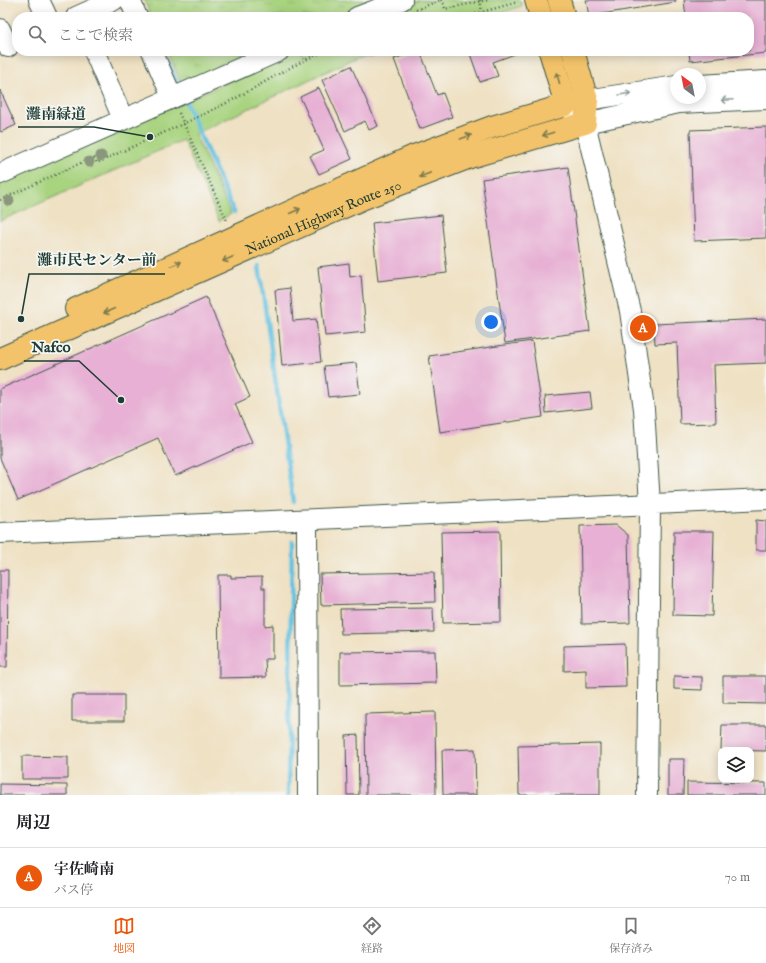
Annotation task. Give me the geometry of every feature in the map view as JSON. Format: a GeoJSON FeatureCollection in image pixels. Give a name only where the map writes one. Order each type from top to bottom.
{"type":"FeatureCollection","features":[{"type":"Feature","properties":{"kind":"highway"},"geometry":{"type":"LineString","coordinates":[[559,0],[563,12]]}},
{"type":"Feature","properties":{"kind":"highway"},"geometry":{"type":"LineString","coordinates":[[528,1],[537,12]]}},
{"type":"Feature","properties":{"kind":"highway"},"geometry":{"type":"LineString","coordinates":[[551,56],[566,105]]}},
{"type":"Feature","properties":{"kind":"highway"},"geometry":{"type":"LineString","coordinates":[[574,56],[587,100],[585,123]]}},
{"type":"Feature","properties":{"kind":"highway","name":"National Highway Route 250"},"geometry":{"type":"LineString","coordinates":[[0,342],[414,156],[492,128],[566,105]]}},
{"type":"Feature","properties":{"kind":"highway","name":"National Highway Route 250"},"geometry":{"type":"LineString","coordinates":[[0,359],[364,198],[470,157],[585,123]]}},
{"type":"Feature","properties":{"kind":"street"},"geometry":{"type":"LineString","coordinates":[[39,0],[45,12]]}},
{"type":"Feature","properties":{"kind":"street"},"geometry":{"type":"LineString","coordinates":[[85,12],[114,0]]}},
{"type":"Feature","properties":{"kind":"street"},"geometry":{"type":"LineString","coordinates":[[130,0],[135,12]]}},
{"type":"Feature","properties":{"kind":"street"},"geometry":{"type":"LineString","coordinates":[[380,12],[408,6]]}},
{"type":"Feature","properties":{"kind":"street"},"geometry":{"type":"LineString","coordinates":[[0,29],[8,47]]}},
{"type":"Feature","properties":{"kind":"street"},"geometry":{"type":"LineString","coordinates":[[96,56],[124,119]]}},
{"type":"Feature","properties":{"kind":"street"},"geometry":{"type":"LineString","coordinates":[[154,56],[172,97]]}},
{"type":"Feature","properties":{"kind":"street"},"geometry":{"type":"LineString","coordinates":[[0,174],[267,56]]}},
{"type":"Feature","properties":{"kind":"street"},"geometry":{"type":"LineString","coordinates":[[706,85],[766,81]]}},
{"type":"Feature","properties":{"kind":"street"},"geometry":{"type":"LineString","coordinates":[[566,105],[587,100],[670,87]]}},
{"type":"Feature","properties":{"kind":"street"},"geometry":{"type":"LineString","coordinates":[[585,123],[679,103],[766,99]]}},
{"type":"Feature","properties":{"kind":"street"},"geometry":{"type":"LineString","coordinates":[[566,105],[585,123],[630,311],[644,409],[650,504],[646,795]]}},
{"type":"Feature","properties":{"kind":"street"},"geometry":{"type":"LineString","coordinates":[[0,533],[766,500]]}},
{"type":"Feature","properties":{"kind":"street"},"geometry":{"type":"LineString","coordinates":[[307,520],[308,795]]}},
{"type":"Feature","properties":{"kind":"path"},"geometry":{"type":"LineString","coordinates":[[408,6],[440,0],[444,4],[445,9],[487,0]]}},
{"type":"Feature","properties":{"kind":"path"},"geometry":{"type":"LineString","coordinates":[[480,0],[482,12],[528,1]]}},
{"type":"Feature","properties":{"kind":"path"},"geometry":{"type":"LineString","coordinates":[[0,199],[94,157],[97,163],[238,97],[312,56]]}},
{"type":"Feature","properties":{"kind":"path"},"geometry":{"type":"LineString","coordinates":[[172,97],[228,225]]}},
{"type":"Feature","properties":{"kind":"green space"},"geometry":{"type":"Polygon","coordinates":[[[144,0],[371,0],[373,3],[351,12],[149,12],[144,0]]]}},
{"type":"Feature","properties":{"kind":"green space"},"geometry":{"type":"Polygon","coordinates":[[[420,0],[520,0],[522,6],[503,12],[391,12],[420,0]]]}},
{"type":"Feature","properties":{"kind":"green space"},"geometry":{"type":"Polygon","coordinates":[[[169,56],[254,56],[184,89],[169,56]]]}},
{"type":"Feature","properties":{"kind":"green space"},"geometry":{"type":"Polygon","coordinates":[[[287,56],[359,56],[195,134],[231,214],[219,221],[183,140],[0,221],[0,183],[287,56]]]}},
{"type":"Feature","properties":{"kind":"building"},"geometry":{"type":"Polygon","coordinates":[[[586,0],[676,0],[676,2],[614,12],[588,12],[586,0]]]}},
{"type":"Feature","properties":{"kind":"building"},"geometry":{"type":"Polygon","coordinates":[[[684,0],[766,0],[766,53],[754,54],[754,12],[685,12],[684,0]]]}},
{"type":"Feature","properties":{"kind":"building"},"geometry":{"type":"Polygon","coordinates":[[[402,56],[422,56],[437,95],[443,93],[452,117],[420,129],[394,59],[402,56]]]}},
{"type":"Feature","properties":{"kind":"building"},"geometry":{"type":"Polygon","coordinates":[[[471,56],[509,56],[493,62],[498,76],[480,82],[471,56]]]}},
{"type":"Feature","properties":{"kind":"building"},"geometry":{"type":"Polygon","coordinates":[[[690,56],[738,56],[690,61],[690,56]]]}},
{"type":"Feature","properties":{"kind":"building"},"geometry":{"type":"Polygon","coordinates":[[[351,66],[378,126],[369,130],[365,121],[345,131],[322,80],[351,66]]]}},
{"type":"Feature","properties":{"kind":"building"},"geometry":{"type":"Polygon","coordinates":[[[319,88],[352,159],[319,174],[310,156],[324,150],[300,97],[319,88]]]}},
{"type":"Feature","properties":{"kind":"building"},"geometry":{"type":"Polygon","coordinates":[[[0,90],[16,125],[1,132],[0,131],[0,90]]]}},
{"type":"Feature","properties":{"kind":"building"},"geometry":{"type":"Polygon","coordinates":[[[766,127],[766,238],[694,241],[690,130],[766,127]]]}},
{"type":"Feature","properties":{"kind":"building"},"geometry":{"type":"Polygon","coordinates":[[[568,167],[590,331],[505,343],[482,179],[568,167]]]}},
{"type":"Feature","properties":{"kind":"building"},"geometry":{"type":"Polygon","coordinates":[[[441,215],[447,273],[378,281],[372,223],[441,215]]]}},
{"type":"Feature","properties":{"kind":"building"},"geometry":{"type":"Polygon","coordinates":[[[349,263],[350,277],[361,275],[366,332],[325,336],[318,267],[349,263]]]}},
{"type":"Feature","properties":{"kind":"building"},"geometry":{"type":"Polygon","coordinates":[[[290,288],[293,321],[316,319],[321,362],[282,366],[275,290],[290,288]]]}},
{"type":"Feature","properties":{"kind":"building"},"geometry":{"type":"Polygon","coordinates":[[[206,297],[250,397],[235,404],[252,442],[175,476],[158,438],[18,500],[0,458],[0,389],[206,297]]]}},
{"type":"Feature","properties":{"kind":"building"},"geometry":{"type":"Polygon","coordinates":[[[766,319],[766,363],[714,365],[716,423],[680,424],[677,343],[655,344],[654,324],[766,319]]]}},
{"type":"Feature","properties":{"kind":"building"},"geometry":{"type":"Polygon","coordinates":[[[532,341],[543,417],[440,432],[429,356],[532,341]]]}},
{"type":"Feature","properties":{"kind":"building"},"geometry":{"type":"Polygon","coordinates":[[[356,363],[360,394],[328,397],[324,366],[356,363]]]}},
{"type":"Feature","properties":{"kind":"building"},"geometry":{"type":"Polygon","coordinates":[[[590,392],[592,408],[546,413],[545,396],[590,392]]]}},
{"type":"Feature","properties":{"kind":"building"},"geometry":{"type":"Polygon","coordinates":[[[756,520],[766,521],[766,550],[756,550],[756,520]]]}},
{"type":"Feature","properties":{"kind":"building"},"geometry":{"type":"Polygon","coordinates":[[[616,525],[628,535],[630,623],[582,624],[580,526],[616,525]]]}},
{"type":"Feature","properties":{"kind":"building"},"geometry":{"type":"Polygon","coordinates":[[[500,531],[501,622],[443,623],[441,532],[500,531]]]}},
{"type":"Feature","properties":{"kind":"building"},"geometry":{"type":"Polygon","coordinates":[[[674,531],[714,531],[712,616],[673,615],[674,531]]]}},
{"type":"Feature","properties":{"kind":"building"},"geometry":{"type":"Polygon","coordinates":[[[0,570],[8,570],[7,667],[0,667],[0,570]]]}},
{"type":"Feature","properties":{"kind":"building"},"geometry":{"type":"Polygon","coordinates":[[[434,572],[435,602],[321,605],[320,574],[434,572]]]}},
{"type":"Feature","properties":{"kind":"building"},"geometry":{"type":"Polygon","coordinates":[[[218,575],[231,575],[231,578],[262,577],[262,588],[265,588],[265,626],[273,625],[273,659],[265,659],[266,677],[219,678],[218,575]]]}},
{"type":"Feature","properties":{"kind":"building"},"geometry":{"type":"Polygon","coordinates":[[[433,608],[434,632],[341,634],[340,609],[433,608]]]}},
{"type":"Feature","properties":{"kind":"building"},"geometry":{"type":"Polygon","coordinates":[[[625,644],[626,687],[586,688],[586,670],[564,671],[564,646],[625,644]]]}},
{"type":"Feature","properties":{"kind":"building"},"geometry":{"type":"Polygon","coordinates":[[[435,651],[436,683],[340,685],[340,652],[435,651]]]}},
{"type":"Feature","properties":{"kind":"building"},"geometry":{"type":"Polygon","coordinates":[[[674,676],[702,677],[702,690],[674,689],[674,676]]]}},
{"type":"Feature","properties":{"kind":"building"},"geometry":{"type":"Polygon","coordinates":[[[723,676],[766,676],[766,704],[723,703],[723,676]]]}},
{"type":"Feature","properties":{"kind":"building"},"geometry":{"type":"Polygon","coordinates":[[[72,695],[124,695],[124,721],[72,721],[72,695]]]}},
{"type":"Feature","properties":{"kind":"building"},"geometry":{"type":"Polygon","coordinates":[[[435,712],[436,795],[366,795],[365,714],[435,712]]]}},
{"type":"Feature","properties":{"kind":"building"},"geometry":{"type":"Polygon","coordinates":[[[722,725],[766,725],[766,751],[754,751],[754,747],[721,747],[722,725]]]}},
{"type":"Feature","properties":{"kind":"building"},"geometry":{"type":"Polygon","coordinates":[[[358,735],[359,795],[347,795],[346,736],[358,735]]]}},
{"type":"Feature","properties":{"kind":"building"},"geometry":{"type":"Polygon","coordinates":[[[600,744],[600,795],[519,795],[518,746],[600,744]]]}},
{"type":"Feature","properties":{"kind":"building"},"geometry":{"type":"Polygon","coordinates":[[[475,749],[476,795],[443,795],[442,750],[475,749]]]}},
{"type":"Feature","properties":{"kind":"building"},"geometry":{"type":"Polygon","coordinates":[[[22,756],[68,757],[68,779],[22,779],[22,756]]]}},
{"type":"Feature","properties":{"kind":"building"},"geometry":{"type":"Polygon","coordinates":[[[668,759],[684,759],[683,795],[668,795],[668,759]]]}},
{"type":"Feature","properties":{"kind":"building"},"geometry":{"type":"Polygon","coordinates":[[[687,782],[766,783],[766,795],[687,795],[687,782]]]}},
{"type":"Feature","properties":{"kind":"building"},"geometry":{"type":"Polygon","coordinates":[[[0,784],[67,785],[67,795],[0,795],[0,784]]]}},
{"type":"Feature","properties":{"kind":"waterway"},"geometry":{"type":"LineString","coordinates":[[168,63],[180,90]]}},
{"type":"Feature","properties":{"kind":"waterway"},"geometry":{"type":"LineString","coordinates":[[184,98],[234,212]]}},
{"type":"Feature","properties":{"kind":"waterway"},"geometry":{"type":"LineString","coordinates":[[259,266],[293,502]]}},
{"type":"Feature","properties":{"kind":"waterway"},"geometry":{"type":"LineString","coordinates":[[288,795],[292,542]]}},
{"type":"Feature","properties":{"kind":"place","name":"灘南緑道"},"geometry":{"type":"Point","coordinates":[150,137]}},
{"type":"Feature","properties":{"kind":"place","name":"灘市民センター前"},"geometry":{"type":"Point","coordinates":[21,319]}},
{"type":"Feature","properties":{"kind":"place","name":"宇佐崎南"},"geometry":{"type":"Point","coordinates":[643,328]}},
{"type":"Feature","properties":{"kind":"place","name":"Nafco"},"geometry":{"type":"Point","coordinates":[121,400]}}]}
